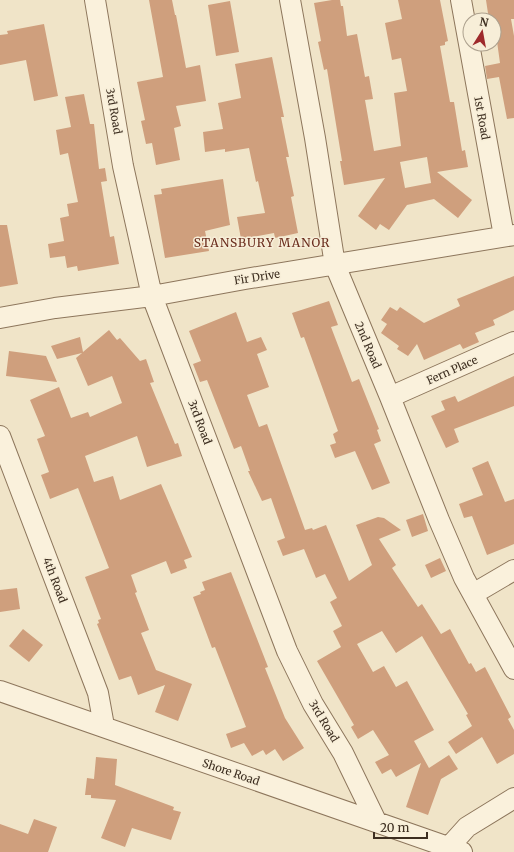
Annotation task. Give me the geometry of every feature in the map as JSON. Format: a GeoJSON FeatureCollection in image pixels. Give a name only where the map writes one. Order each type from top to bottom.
{"type":"FeatureCollection","features":[{"type":"Feature","properties":{"kind":"street","name":"3rd Road"},"geometry":{"type":"LineString","coordinates":[[95,0],[123,166],[152,296],[287,651],[313,704],[343,753],[376,821]]}},
{"type":"Feature","properties":{"kind":"street","name":"2nd Road"},"geometry":{"type":"LineString","coordinates":[[290,0],[315,138],[335,265],[439,520],[473,594],[514,669]]}},
{"type":"Feature","properties":{"kind":"street","name":"1st Road"},"geometry":{"type":"LineString","coordinates":[[461,0],[509,235]]}},
{"type":"Feature","properties":{"kind":"street","name":"Fir Drive"},"geometry":{"type":"LineString","coordinates":[[0,318],[55,308],[152,296],[509,235]]}},
{"type":"Feature","properties":{"kind":"street","name":"Fern Place"},"geometry":{"type":"LineString","coordinates":[[390,397],[514,342]]}},
{"type":"Feature","properties":{"kind":"street","name":"4th Road"},"geometry":{"type":"LineString","coordinates":[[0,436],[98,693],[104,726]]}},
{"type":"Feature","properties":{"kind":"street"},"geometry":{"type":"LineString","coordinates":[[473,594],[514,570]]}},
{"type":"Feature","properties":{"kind":"street","name":"Shore Road"},"geometry":{"type":"LineString","coordinates":[[0,691],[456,849]]}},
{"type":"Feature","properties":{"kind":"street"},"geometry":{"type":"LineString","coordinates":[[456,849],[467,827],[514,798]]}},
{"type":"Feature","properties":{"kind":"building"},"geometry":{"type":"Polygon","coordinates":[[[149,0],[172,0],[186,68],[200,65],[206,101],[176,106],[181,126],[174,128],[180,160],[156,165],[152,143],[146,144],[141,121],[145,120],[137,82],[163,77],[149,0]]]}},
{"type":"Feature","properties":{"kind":"building"},"geometry":{"type":"Polygon","coordinates":[[[340,0],[341,6],[343,6],[347,36],[357,34],[365,77],[369,76],[373,99],[365,100],[374,151],[401,146],[394,93],[407,91],[401,58],[392,60],[385,23],[402,19],[398,0],[440,0],[448,41],[445,42],[445,45],[440,46],[450,102],[454,102],[462,151],[465,150],[468,167],[437,172],[472,200],[458,218],[434,199],[407,205],[389,230],[380,224],[376,230],[358,216],[385,178],[344,185],[340,161],[342,161],[327,69],[324,70],[318,42],[321,41],[314,3],[340,0]],[[427,157],[400,162],[405,188],[431,183],[427,157]]]}},
{"type":"Feature","properties":{"kind":"building"},"geometry":{"type":"Polygon","coordinates":[[[486,0],[514,0],[514,19],[511,19],[514,36],[514,118],[507,119],[499,77],[487,79],[485,66],[500,63],[498,52],[502,52],[502,12],[488,12],[486,0]]]}},
{"type":"Feature","properties":{"kind":"building"},"geometry":{"type":"Polygon","coordinates":[[[230,1],[239,52],[216,56],[208,5],[230,1]]]}},
{"type":"Feature","properties":{"kind":"building"},"geometry":{"type":"Polygon","coordinates":[[[44,24],[58,96],[34,101],[26,60],[0,65],[0,35],[8,34],[7,31],[44,24]]]}},
{"type":"Feature","properties":{"kind":"building"},"geometry":{"type":"Polygon","coordinates":[[[272,57],[284,117],[281,117],[289,157],[286,157],[294,196],[291,197],[298,233],[275,238],[274,233],[241,239],[237,217],[265,213],[258,181],[256,182],[249,148],[225,152],[225,149],[205,152],[203,132],[223,129],[218,103],[241,98],[235,64],[272,57]]]}},
{"type":"Feature","properties":{"kind":"building"},"geometry":{"type":"Polygon","coordinates":[[[84,94],[90,124],[94,124],[99,169],[105,168],[107,181],[101,182],[110,237],[114,236],[119,264],[78,271],[77,266],[67,268],[65,256],[50,258],[48,244],[64,241],[60,218],[69,216],[67,204],[78,202],[68,153],[60,155],[56,130],[71,127],[65,97],[84,94]]]}},
{"type":"Feature","properties":{"kind":"building"},"geometry":{"type":"Polygon","coordinates":[[[223,179],[230,225],[205,231],[209,251],[165,258],[154,195],[162,194],[161,189],[223,179]]]}},
{"type":"Feature","properties":{"kind":"building"},"geometry":{"type":"Polygon","coordinates":[[[0,225],[7,225],[18,284],[0,287],[0,225]]]}},
{"type":"Feature","properties":{"kind":"building"},"geometry":{"type":"Polygon","coordinates":[[[514,276],[514,310],[493,320],[495,325],[475,333],[479,342],[463,349],[460,344],[424,360],[417,344],[408,356],[397,349],[399,346],[381,333],[387,324],[381,320],[390,307],[397,311],[400,307],[424,323],[460,306],[457,299],[514,276]]]}},
{"type":"Feature","properties":{"kind":"building"},"geometry":{"type":"Polygon","coordinates":[[[329,301],[338,325],[331,327],[352,382],[359,379],[379,429],[377,430],[381,441],[374,444],[390,483],[372,490],[355,451],[335,458],[330,445],[336,443],[333,434],[338,431],[304,337],[301,338],[292,313],[329,301]]]}},
{"type":"Feature","properties":{"kind":"building"},"geometry":{"type":"Polygon","coordinates":[[[236,312],[247,342],[261,337],[267,350],[257,354],[269,387],[247,395],[259,427],[267,424],[305,530],[312,528],[313,530],[326,525],[349,581],[372,565],[356,525],[378,517],[384,518],[401,530],[379,539],[396,565],[392,568],[418,607],[422,604],[441,634],[450,629],[469,664],[471,663],[476,672],[485,667],[511,717],[508,719],[514,730],[514,754],[497,764],[482,737],[456,754],[448,742],[472,726],[466,715],[468,714],[422,636],[396,653],[382,631],[357,644],[373,672],[384,666],[396,687],[407,681],[434,730],[414,741],[429,768],[449,755],[458,769],[441,779],[428,815],[406,807],[421,763],[396,777],[391,769],[382,774],[375,762],[389,755],[373,730],[358,739],[351,727],[354,725],[317,661],[341,647],[333,631],[342,626],[330,602],[337,598],[325,574],[316,578],[304,549],[283,556],[277,541],[285,538],[271,498],[262,501],[248,471],[250,471],[241,446],[234,449],[207,380],[200,382],[193,364],[201,361],[189,331],[236,312]]]}},
{"type":"Feature","properties":{"kind":"building"},"geometry":{"type":"Polygon","coordinates":[[[109,330],[117,340],[120,338],[140,361],[146,359],[154,382],[150,383],[175,444],[178,443],[182,456],[147,467],[137,436],[85,456],[94,482],[113,476],[120,500],[161,484],[192,557],[184,560],[187,568],[171,574],[166,561],[131,575],[137,592],[135,593],[149,630],[141,633],[156,670],[192,684],[178,721],[155,712],[165,685],[138,695],[131,676],[119,680],[97,624],[99,623],[98,620],[101,619],[85,577],[109,568],[78,488],[50,499],[41,475],[49,472],[37,439],[45,436],[30,400],[59,387],[71,418],[88,412],[90,417],[122,403],[112,376],[88,386],[76,358],[82,353],[57,359],[51,346],[80,337],[83,352],[109,330]]]}},
{"type":"Feature","properties":{"kind":"building"},"geometry":{"type":"Polygon","coordinates":[[[9,351],[46,356],[57,382],[6,376],[9,351]]]}},
{"type":"Feature","properties":{"kind":"building"},"geometry":{"type":"Polygon","coordinates":[[[514,376],[514,406],[454,429],[459,442],[446,448],[431,416],[445,410],[441,401],[455,396],[458,402],[514,376]]]}},
{"type":"Feature","properties":{"kind":"building"},"geometry":{"type":"Polygon","coordinates":[[[488,461],[505,502],[514,499],[514,544],[487,555],[472,516],[464,518],[459,504],[483,495],[472,468],[488,461]]]}},
{"type":"Feature","properties":{"kind":"building"},"geometry":{"type":"Polygon","coordinates":[[[423,514],[428,531],[412,537],[406,520],[423,514]]]}},
{"type":"Feature","properties":{"kind":"building"},"geometry":{"type":"Polygon","coordinates":[[[440,558],[446,571],[431,578],[425,565],[440,558]]]}},
{"type":"Feature","properties":{"kind":"building"},"geometry":{"type":"Polygon","coordinates":[[[231,572],[268,667],[265,668],[285,718],[304,748],[283,761],[275,749],[266,755],[263,750],[252,756],[244,743],[231,748],[226,734],[246,727],[215,647],[212,648],[193,597],[201,594],[200,592],[205,590],[202,582],[231,572]]]}},
{"type":"Feature","properties":{"kind":"building"},"geometry":{"type":"Polygon","coordinates":[[[17,588],[20,609],[0,612],[0,590],[17,588]]]}},
{"type":"Feature","properties":{"kind":"building"},"geometry":{"type":"Polygon","coordinates":[[[23,629],[43,645],[29,662],[9,646],[23,629]]]}},
{"type":"Feature","properties":{"kind":"building"},"geometry":{"type":"Polygon","coordinates":[[[96,757],[117,759],[115,785],[174,807],[173,810],[181,812],[171,840],[132,828],[125,847],[101,838],[116,800],[91,798],[91,795],[85,795],[87,778],[94,779],[96,757]]]}},
{"type":"Feature","properties":{"kind":"building"},"geometry":{"type":"Polygon","coordinates":[[[34,819],[57,827],[48,852],[0,852],[0,824],[28,834],[34,819]]]}},
{"type":"Feature","properties":{"kind":"district","name":"STANSBURY MANOR"},"geometry":{"type":"Point","coordinates":[262,242]}}]}
